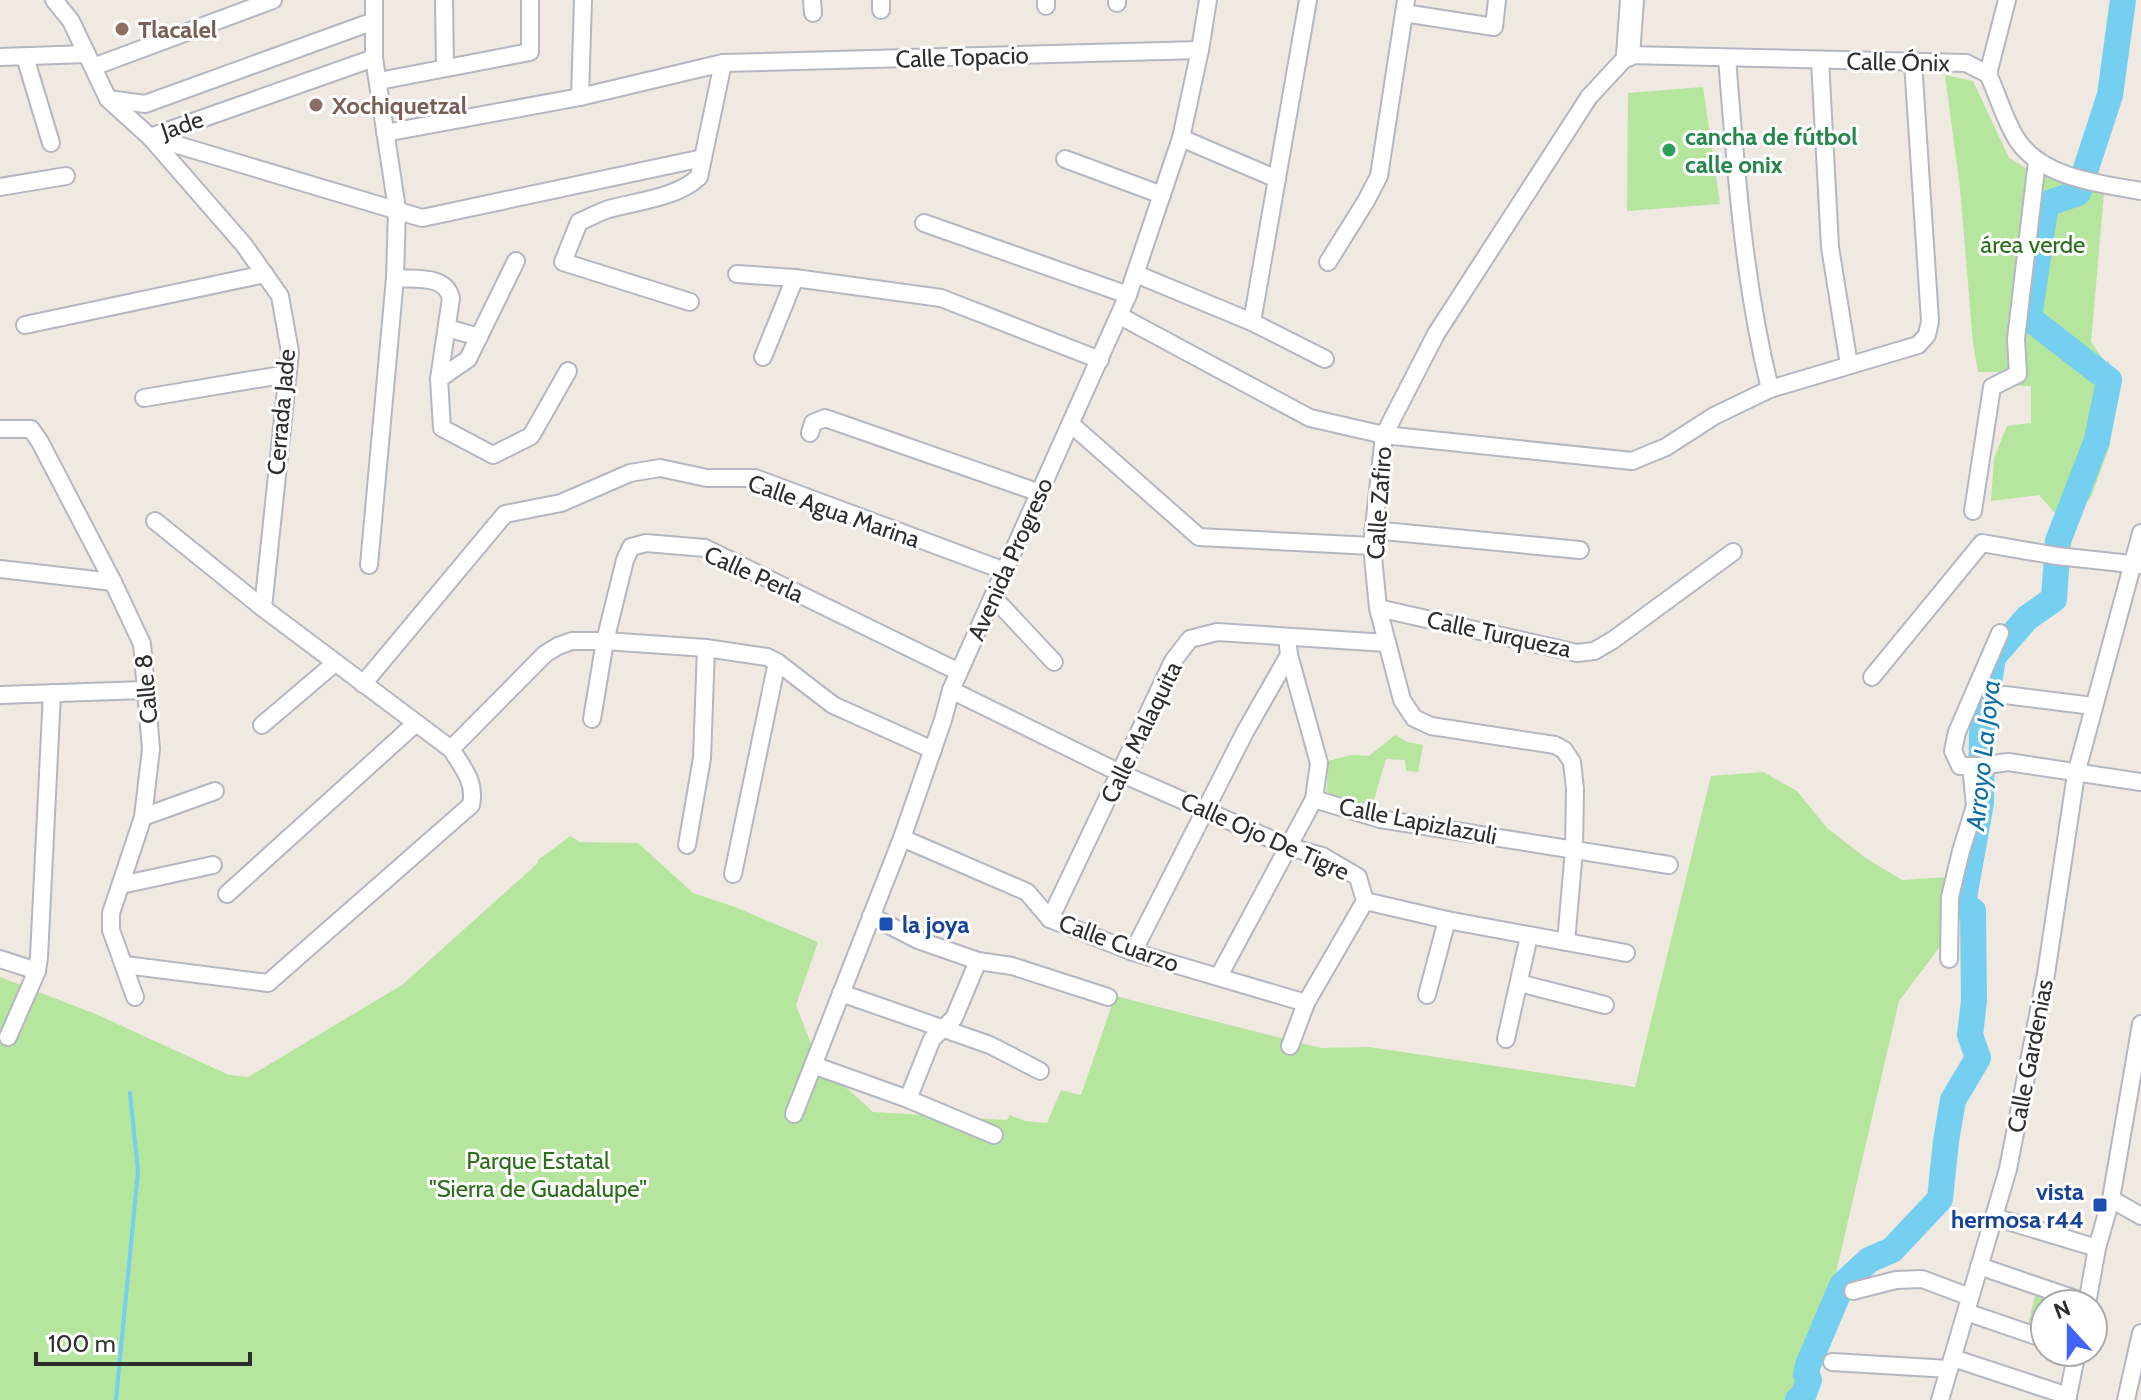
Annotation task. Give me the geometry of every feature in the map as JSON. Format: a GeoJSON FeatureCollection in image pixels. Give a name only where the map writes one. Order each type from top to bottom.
{"type":"FeatureCollection","features":[{"type":"Feature","properties":{"kind":"main road"},"geometry":{"type":"LineString","coordinates":[[1628,55],[1632,0]]}},
{"type":"Feature","properties":{"kind":"street","name":"Jade"},"geometry":{"type":"LineString","coordinates":[[54,0],[71,21],[108,99],[150,137],[374,58]]}},
{"type":"Feature","properties":{"kind":"street"},"geometry":{"type":"LineString","coordinates":[[0,57],[90,61],[273,0]]}},
{"type":"Feature","properties":{"kind":"street"},"geometry":{"type":"LineString","coordinates":[[369,565],[395,278],[397,209],[374,58],[374,0]]}},
{"type":"Feature","properties":{"kind":"street"},"geometry":{"type":"LineString","coordinates":[[444,0],[445,67]]}},
{"type":"Feature","properties":{"kind":"street"},"geometry":{"type":"LineString","coordinates":[[379,81],[530,52],[530,0]]}},
{"type":"Feature","properties":{"kind":"street"},"geometry":{"type":"LineString","coordinates":[[580,97],[583,0]]}},
{"type":"Feature","properties":{"kind":"street","name":"Avenida Progreso"},"geometry":{"type":"LineString","coordinates":[[794,1114],[902,838],[951,690],[1072,425],[1136,274],[1181,138],[1208,0]]}},
{"type":"Feature","properties":{"kind":"street"},"geometry":{"type":"LineString","coordinates":[[1252,322],[1308,0]]}},
{"type":"Feature","properties":{"kind":"street"},"geometry":{"type":"LineString","coordinates":[[1328,262],[1379,176],[1405,6],[1494,27],[1497,0]]}},
{"type":"Feature","properties":{"kind":"street"},"geometry":{"type":"LineString","coordinates":[[2007,0],[1988,74],[2018,141],[2037,161],[2067,174],[2141,191]]}},
{"type":"Feature","properties":{"kind":"street"},"geometry":{"type":"LineString","coordinates":[[108,99],[145,104],[374,21]]}},
{"type":"Feature","properties":{"kind":"street","name":"Calle Topacio"},"geometry":{"type":"LineString","coordinates":[[385,133],[580,97],[723,63],[1200,50]]}},
{"type":"Feature","properties":{"kind":"street","name":"Calle Ónix"},"geometry":{"type":"LineString","coordinates":[[1628,55],[1966,63],[1988,74]]}},
{"type":"Feature","properties":{"kind":"street","name":"Calle Zafiro"},"geometry":{"type":"LineString","coordinates":[[1574,850],[1575,789],[1572,762],[1564,750],[1555,745],[1431,726],[1414,718],[1402,700],[1378,608],[1373,538],[1384,435],[1444,321],[1589,97],[1628,55]]}},
{"type":"Feature","properties":{"kind":"street"},"geometry":{"type":"LineString","coordinates":[[25,57],[51,143]]}},
{"type":"Feature","properties":{"kind":"street"},"geometry":{"type":"LineString","coordinates":[[1727,58],[1746,275],[1770,389]]}},
{"type":"Feature","properties":{"kind":"street"},"geometry":{"type":"LineString","coordinates":[[1820,60],[1830,247],[1849,365]]}},
{"type":"Feature","properties":{"kind":"street"},"geometry":{"type":"LineString","coordinates":[[1120,316],[1310,418],[1384,435],[1632,461],[1666,447],[1714,416],[1770,389],[1918,345],[1927,335],[1930,321],[1913,62]]}},
{"type":"Feature","properties":{"kind":"street"},"geometry":{"type":"LineString","coordinates":[[690,302],[563,262],[579,222],[691,184],[699,177],[723,63]]}},
{"type":"Feature","properties":{"kind":"street"},"geometry":{"type":"LineString","coordinates":[[150,137],[422,218],[703,158]]}},
{"type":"Feature","properties":{"kind":"street","name":"Cerrada Jade"},"geometry":{"type":"LineString","coordinates":[[150,137],[244,245],[280,296],[290,352],[263,608]]}},
{"type":"Feature","properties":{"kind":"street"},"geometry":{"type":"LineString","coordinates":[[1181,138],[1277,179]]}},
{"type":"Feature","properties":{"kind":"street"},"geometry":{"type":"LineString","coordinates":[[1065,159],[1162,195]]}},
{"type":"Feature","properties":{"kind":"street"},"geometry":{"type":"LineString","coordinates":[[1973,511],[1992,387],[2018,374],[2016,339],[2037,161]]}},
{"type":"Feature","properties":{"kind":"street"},"geometry":{"type":"LineString","coordinates":[[0,187],[66,176]]}},
{"type":"Feature","properties":{"kind":"street"},"geometry":{"type":"LineString","coordinates":[[924,223],[1128,295]]}},
{"type":"Feature","properties":{"kind":"street"},"geometry":{"type":"LineString","coordinates":[[439,379],[468,359],[516,261]]}},
{"type":"Feature","properties":{"kind":"street"},"geometry":{"type":"LineString","coordinates":[[25,325],[265,274]]}},
{"type":"Feature","properties":{"kind":"street"},"geometry":{"type":"LineString","coordinates":[[737,274],[795,278],[941,298],[1100,360]]}},
{"type":"Feature","properties":{"kind":"street"},"geometry":{"type":"LineString","coordinates":[[1136,274],[1252,322],[1325,359]]}},
{"type":"Feature","properties":{"kind":"street"},"geometry":{"type":"LineString","coordinates":[[395,278],[440,282],[448,288],[451,298],[439,379],[442,428],[493,455],[531,436],[568,371]]}},
{"type":"Feature","properties":{"kind":"street"},"geometry":{"type":"LineString","coordinates":[[763,357],[795,278]]}},
{"type":"Feature","properties":{"kind":"street"},"geometry":{"type":"LineString","coordinates":[[447,328],[479,337]]}},
{"type":"Feature","properties":{"kind":"street"},"geometry":{"type":"LineString","coordinates":[[144,398],[287,374]]}},
{"type":"Feature","properties":{"kind":"street"},"geometry":{"type":"LineString","coordinates":[[810,433],[813,423],[825,418],[1040,493]]}},
{"type":"Feature","properties":{"kind":"street"},"geometry":{"type":"LineString","coordinates":[[1072,425],[1199,537],[1373,538],[1580,550]]}},
{"type":"Feature","properties":{"kind":"street","name":"Calle 8"},"geometry":{"type":"LineString","coordinates":[[0,429],[31,429],[113,582],[142,644],[151,749],[143,817],[111,913],[111,930],[135,997]]}},
{"type":"Feature","properties":{"kind":"street","name":"Calle Agua Marina"},"geometry":{"type":"LineString","coordinates":[[363,684],[505,514],[561,503],[630,473],[660,468],[707,478],[755,478],[1005,571]]}},
{"type":"Feature","properties":{"kind":"street"},"geometry":{"type":"LineString","coordinates":[[125,965],[268,983],[471,805],[473,794],[471,782],[451,749],[263,608],[155,521]]}},
{"type":"Feature","properties":{"kind":"street","name":"Calle Gardenias"},"geometry":{"type":"LineString","coordinates":[[1940,1400],[2008,1169],[2046,974],[2076,774],[2093,706],[2138,564],[2141,533]]}},
{"type":"Feature","properties":{"kind":"street","name":"Calle Perla"},"geometry":{"type":"LineString","coordinates":[[605,641],[631,547],[646,543],[661,544],[705,548],[959,672]]}},
{"type":"Feature","properties":{"kind":"street"},"geometry":{"type":"LineString","coordinates":[[1872,677],[1982,543],[2057,556],[2138,564]]}},
{"type":"Feature","properties":{"kind":"street","name":"Calle Turqueza"},"geometry":{"type":"LineString","coordinates":[[1378,608],[1577,653],[1594,651],[1733,552]]}},
{"type":"Feature","properties":{"kind":"street"},"geometry":{"type":"LineString","coordinates":[[0,569],[113,582]]}},
{"type":"Feature","properties":{"kind":"street"},"geometry":{"type":"LineString","coordinates":[[993,597],[1054,662]]}},
{"type":"Feature","properties":{"kind":"street","name":"Calle Malaquita"},"geometry":{"type":"LineString","coordinates":[[1050,919],[1173,661],[1190,639],[1217,632],[1387,643]]}},
{"type":"Feature","properties":{"kind":"street"},"geometry":{"type":"LineString","coordinates":[[2000,633],[1957,732],[1953,751],[1960,766],[2008,762],[2141,782]]}},
{"type":"Feature","properties":{"kind":"street","name":"Calle Lapizlazuli"},"geometry":{"type":"LineString","coordinates":[[1287,637],[1289,655],[1319,763],[1314,799],[1380,819],[1669,865]]}},
{"type":"Feature","properties":{"kind":"street"},"geometry":{"type":"LineString","coordinates":[[451,749],[545,654],[572,641],[605,641],[706,648],[767,657],[833,705],[933,750]]}},
{"type":"Feature","properties":{"kind":"street"},"geometry":{"type":"LineString","coordinates":[[592,719],[605,641]]}},
{"type":"Feature","properties":{"kind":"street"},"geometry":{"type":"LineString","coordinates":[[687,845],[702,758],[706,648]]}},
{"type":"Feature","properties":{"kind":"street"},"geometry":{"type":"LineString","coordinates":[[1133,952],[1205,809],[1289,655]]}},
{"type":"Feature","properties":{"kind":"street"},"geometry":{"type":"LineString","coordinates":[[733,874],[777,662]]}},
{"type":"Feature","properties":{"kind":"street"},"geometry":{"type":"LineString","coordinates":[[262,725],[335,663]]}},
{"type":"Feature","properties":{"kind":"street"},"geometry":{"type":"LineString","coordinates":[[0,695],[145,690]]}},
{"type":"Feature","properties":{"kind":"street","name":"Calle Ojo De Tigre"},"geometry":{"type":"LineString","coordinates":[[951,690],[1120,773],[1289,847],[1322,856],[1358,877],[1365,901],[1447,920],[1626,953]]}},
{"type":"Feature","properties":{"kind":"street"},"geometry":{"type":"LineString","coordinates":[[8,1037],[37,971],[52,693]]}},
{"type":"Feature","properties":{"kind":"street"},"geometry":{"type":"LineString","coordinates":[[2005,695],[2093,706]]}},
{"type":"Feature","properties":{"kind":"street"},"geometry":{"type":"LineString","coordinates":[[227,894],[415,724]]}},
{"type":"Feature","properties":{"kind":"street"},"geometry":{"type":"LineString","coordinates":[[1949,959],[1950,897],[1975,806],[1976,766]]}},
{"type":"Feature","properties":{"kind":"street"},"geometry":{"type":"LineString","coordinates":[[143,817],[215,791]]}},
{"type":"Feature","properties":{"kind":"street"},"geometry":{"type":"LineString","coordinates":[[1219,976],[1314,799]]}},
{"type":"Feature","properties":{"kind":"street","name":"Calle Cuarzo"},"geometry":{"type":"LineString","coordinates":[[902,838],[1027,892],[1050,919],[1133,952],[1306,1003]]}},
{"type":"Feature","properties":{"kind":"street"},"geometry":{"type":"LineString","coordinates":[[1566,942],[1574,850]]}},
{"type":"Feature","properties":{"kind":"street"},"geometry":{"type":"LineString","coordinates":[[121,885],[213,865]]}},
{"type":"Feature","properties":{"kind":"street"},"geometry":{"type":"LineString","coordinates":[[1290,1046],[1306,1003],[1365,901]]}},
{"type":"Feature","properties":{"kind":"street"},"geometry":{"type":"LineString","coordinates":[[871,916],[918,940],[978,961],[1012,966],[1108,997]]}},
{"type":"Feature","properties":{"kind":"street"},"geometry":{"type":"LineString","coordinates":[[1427,995],[1447,920]]}},
{"type":"Feature","properties":{"kind":"street"},"geometry":{"type":"LineString","coordinates":[[1506,1039],[1529,936]]}},
{"type":"Feature","properties":{"kind":"street"},"geometry":{"type":"LineString","coordinates":[[0,959],[37,971]]}},
{"type":"Feature","properties":{"kind":"street"},"geometry":{"type":"LineString","coordinates":[[908,1099],[932,1039],[954,1018],[978,961]]}},
{"type":"Feature","properties":{"kind":"street"},"geometry":{"type":"LineString","coordinates":[[1519,983],[1605,1005]]}},
{"type":"Feature","properties":{"kind":"street"},"geometry":{"type":"LineString","coordinates":[[841,993],[990,1045],[1040,1071]]}},
{"type":"Feature","properties":{"kind":"street"},"geometry":{"type":"LineString","coordinates":[[2090,1288],[2111,1199],[2141,1024]]}},
{"type":"Feature","properties":{"kind":"street"},"geometry":{"type":"LineString","coordinates":[[813,1065],[908,1099],[994,1135]]}},
{"type":"Feature","properties":{"kind":"street"},"geometry":{"type":"LineString","coordinates":[[2111,1199],[2141,1216]]}},
{"type":"Feature","properties":{"kind":"street"},"geometry":{"type":"LineString","coordinates":[[1994,1217],[2097,1248]]}},
{"type":"Feature","properties":{"kind":"street"},"geometry":{"type":"LineString","coordinates":[[1979,1266],[2042,1288]]}},
{"type":"Feature","properties":{"kind":"street"},"geometry":{"type":"LineString","coordinates":[[1853,1291],[1896,1280],[1922,1279],[1968,1305],[2029,1332]]}},
{"type":"Feature","properties":{"kind":"street"},"geometry":{"type":"LineString","coordinates":[[2126,1400],[2141,1333]]}},
{"type":"Feature","properties":{"kind":"street"},"geometry":{"type":"LineString","coordinates":[[1832,1362],[1951,1364],[2068,1398],[2074,1368]]}},
{"type":"Feature","properties":{"kind":"green space","name":"área verde"},"geometry":{"type":"Polygon","coordinates":[[[1945,75],[1973,81],[2009,158],[2034,173],[2104,193],[2091,342],[2105,362],[2109,361],[2110,445],[2091,497],[2070,523],[2054,512],[2039,495],[1991,501],[1994,458],[2007,426],[2031,423],[2031,386],[2002,385],[2003,372],[1978,372],[1960,188],[1945,75]]]}},
{"type":"Feature","properties":{"kind":"green space"},"geometry":{"type":"Polygon","coordinates":[[[1703,87],[1720,204],[1627,211],[1628,93],[1703,87]]]}},
{"type":"Feature","properties":{"kind":"green space"},"geometry":{"type":"Polygon","coordinates":[[[1395,735],[1407,742],[1423,745],[1418,772],[1406,771],[1405,760],[1386,759],[1373,803],[1349,801],[1327,792],[1328,761],[1351,755],[1369,756],[1395,735]]]}},
{"type":"Feature","properties":{"kind":"green space","name":"Parque Estatal \"Sierra de Guadalupe\""},"geometry":{"type":"Polygon","coordinates":[[[1763,772],[1797,791],[1827,828],[1867,859],[1902,880],[1967,876],[1969,908],[1899,1001],[1835,1277],[1824,1300],[1790,1400],[0,1400],[0,977],[98,1015],[229,1075],[248,1077],[402,985],[538,860],[570,836],[580,842],[638,843],[693,893],[818,942],[796,1005],[818,1062],[873,1112],[1007,1120],[1010,1115],[1025,1121],[1047,1123],[1061,1090],[1081,1095],[1115,996],[1321,1048],[1369,1047],[1635,1087],[1711,776],[1763,772]]]}},
{"type":"Feature","properties":{"kind":"waterway","name":"Arroyo La Joya"},"geometry":{"type":"LineString","coordinates":[[1798,1400],[1803,1396],[1809,1380],[1806,1374],[1808,1365],[1842,1285],[1869,1260],[1892,1250],[1940,1199],[1953,1100],[1978,1058],[1970,1035],[1974,1001],[1973,911],[1963,903],[1981,803],[1982,732],[1993,657],[2027,618],[2054,599],[2058,541],[2097,440],[2109,380],[2029,318],[2046,204],[2078,193],[2110,95],[2123,0]]}},
{"type":"Feature","properties":{"kind":"waterway"},"geometry":{"type":"LineString","coordinates":[[116,1400],[138,1171],[130,1093]]}},
{"type":"Feature","properties":{"kind":"place","name":"Tlacalel"},"geometry":{"type":"Point","coordinates":[122,29]}},
{"type":"Feature","properties":{"kind":"place","name":"Xochiquetzal"},"geometry":{"type":"Point","coordinates":[316,105]}},
{"type":"Feature","properties":{"kind":"place","name":"cancha de fútbol calle onix"},"geometry":{"type":"Point","coordinates":[1669,150]}},
{"type":"Feature","properties":{"kind":"place","name":"la joya"},"geometry":{"type":"Point","coordinates":[886,924]}},
{"type":"Feature","properties":{"kind":"place","name":"vista hermosa r44"},"geometry":{"type":"Point","coordinates":[2100,1205]}}]}
